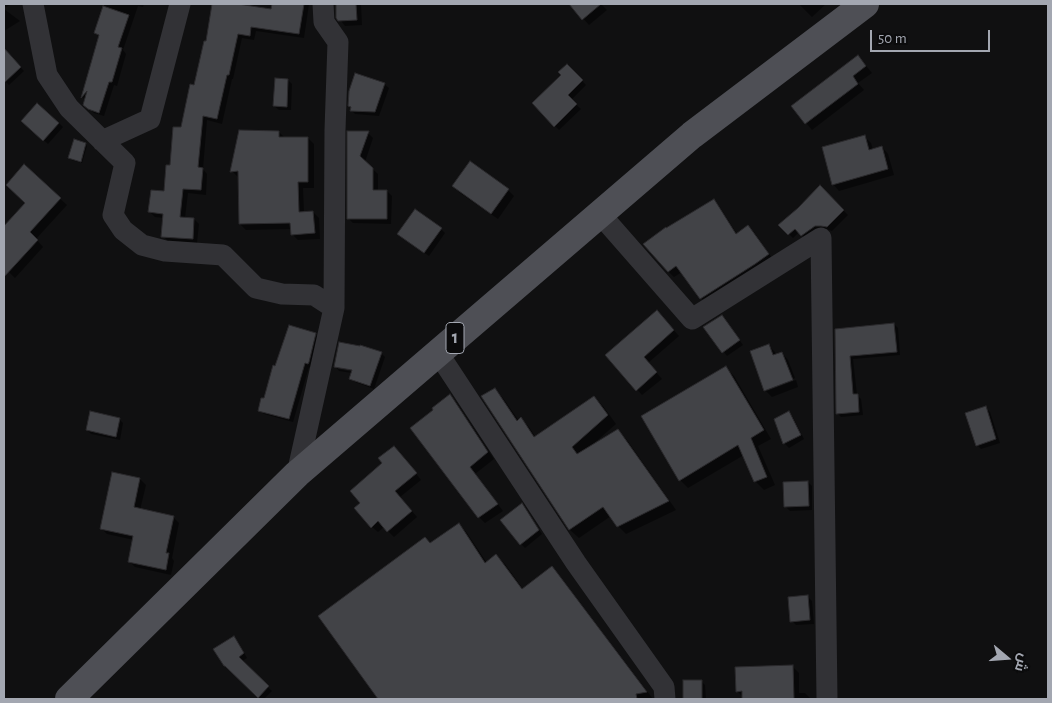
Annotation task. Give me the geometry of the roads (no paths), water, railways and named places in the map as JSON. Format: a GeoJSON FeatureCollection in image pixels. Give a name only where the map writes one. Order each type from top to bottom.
{"type":"FeatureCollection","features":[{"type":"Feature","properties":{"kind":"main road","name":"1"},"geometry":{"type":"LineString","coordinates":[[69,699],[297,474],[692,135],[865,4]]}},
{"type":"Feature","properties":{"kind":"street"},"geometry":{"type":"LineString","coordinates":[[33,4],[47,75],[69,108],[125,163],[113,215],[123,230],[142,245],[165,251],[223,255],[256,288],[282,294],[314,295],[334,308]]}},
{"type":"Feature","properties":{"kind":"street"},"geometry":{"type":"LineString","coordinates":[[102,141],[150,119],[180,4]]}},
{"type":"Feature","properties":{"kind":"street"},"geometry":{"type":"LineString","coordinates":[[297,474],[334,308],[335,130],[338,42],[324,22],[323,4]]}},
{"type":"Feature","properties":{"kind":"street"},"geometry":{"type":"LineString","coordinates":[[600,214],[692,319],[821,238],[827,699]]}},
{"type":"Feature","properties":{"kind":"street"},"geometry":{"type":"LineString","coordinates":[[438,354],[576,563],[664,687],[665,699]]}}]}
